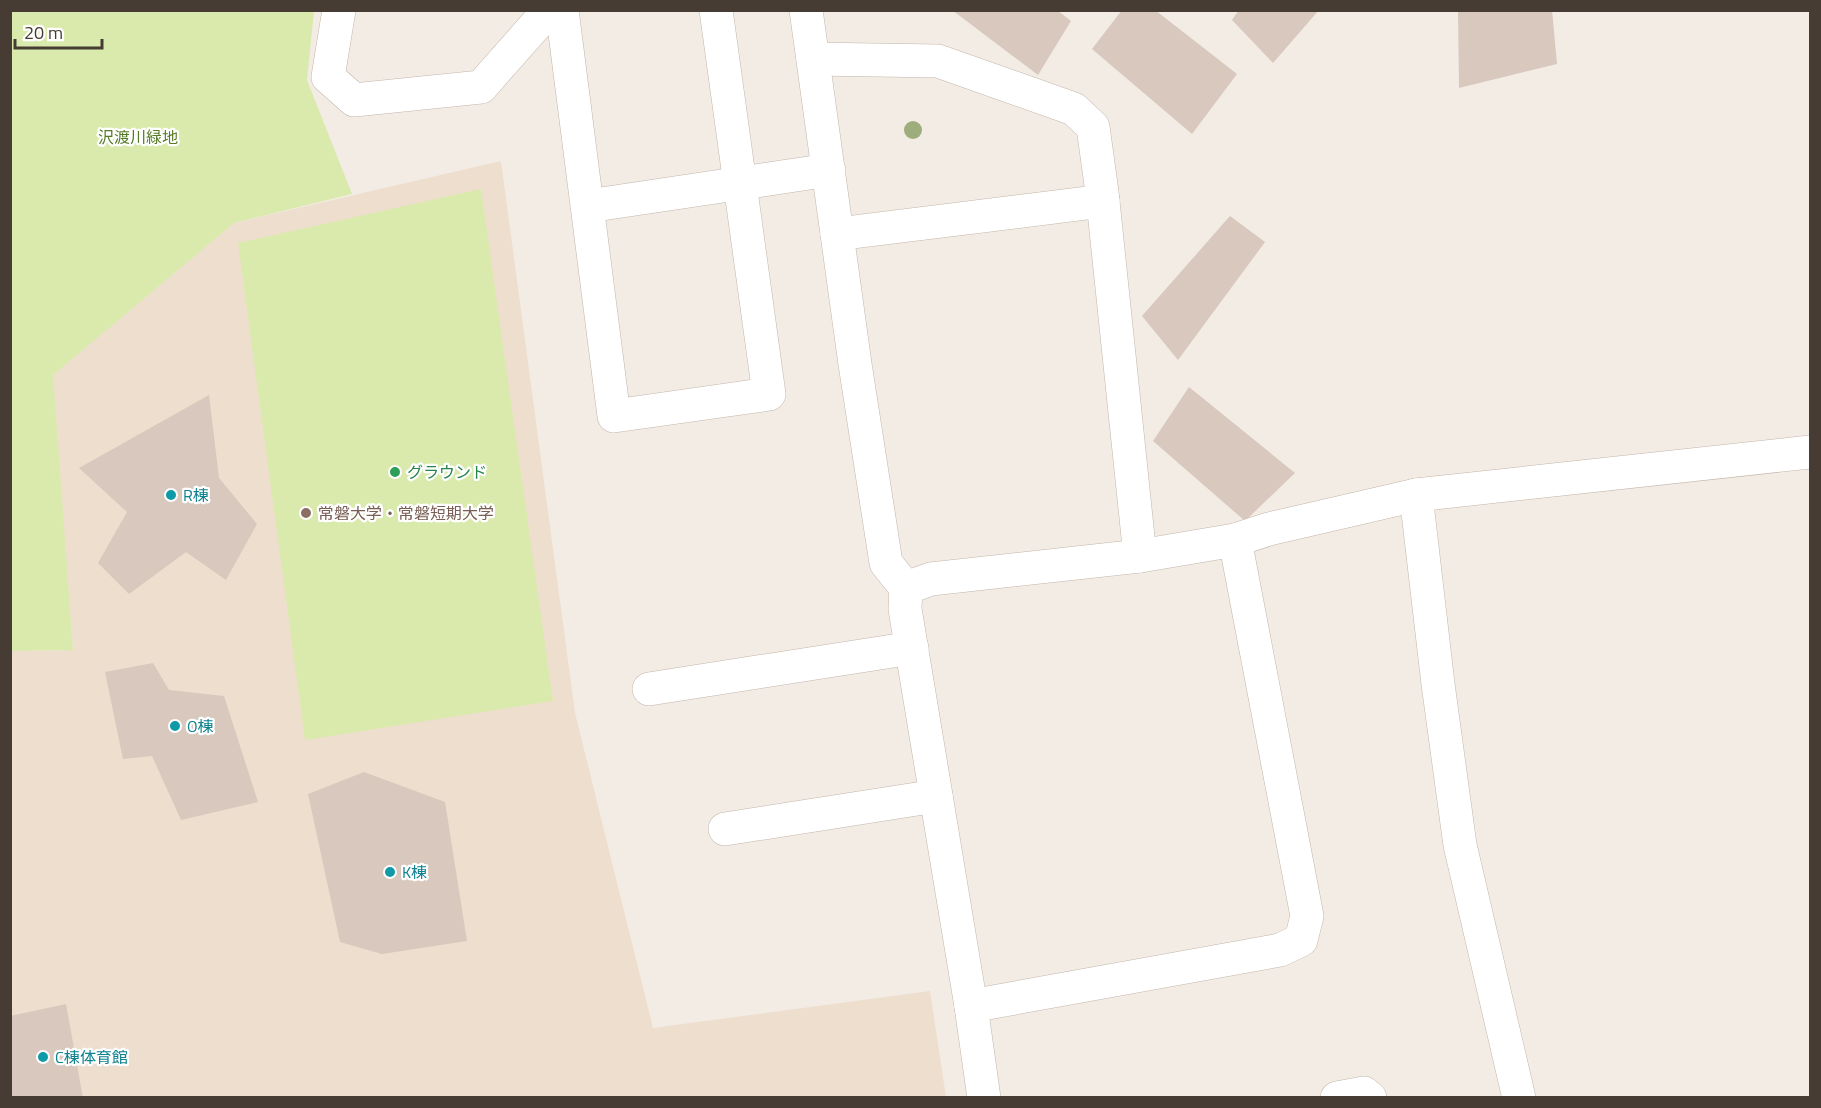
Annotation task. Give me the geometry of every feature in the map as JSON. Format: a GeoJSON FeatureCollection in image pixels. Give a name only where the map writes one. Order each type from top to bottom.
{"type":"FeatureCollection","features":[{"type":"Feature","properties":{"kind":"street"},"geometry":{"type":"LineString","coordinates":[[339,10],[328,77],[354,100],[481,87],[549,10]]}},
{"type":"Feature","properties":{"kind":"street"},"geometry":{"type":"LineString","coordinates":[[562,10],[614,416],[769,394],[716,10]]}},
{"type":"Feature","properties":{"kind":"street"},"geometry":{"type":"LineString","coordinates":[[806,10],[886,563],[906,588],[905,609],[971,1006],[984,1098]]}},
{"type":"Feature","properties":{"kind":"street"},"geometry":{"type":"LineString","coordinates":[[813,59],[938,61],[1074,109],[1093,128],[1103,201],[1140,556]]}},
{"type":"Feature","properties":{"kind":"street"},"geometry":{"type":"LineString","coordinates":[[588,206],[829,170]]}},
{"type":"Feature","properties":{"kind":"street"},"geometry":{"type":"LineString","coordinates":[[837,234],[1103,201]]}},
{"type":"Feature","properties":{"kind":"street"},"geometry":{"type":"LineString","coordinates":[[906,588],[932,579],[1140,556],[1235,540],[1269,529],[1416,495],[1810,452]]}},
{"type":"Feature","properties":{"kind":"street"},"geometry":{"type":"LineString","coordinates":[[1416,495],[1460,845],[1519,1098]]}},
{"type":"Feature","properties":{"kind":"street"},"geometry":{"type":"LineString","coordinates":[[971,1006],[1280,950],[1301,940],[1307,916],[1235,540]]}},
{"type":"Feature","properties":{"kind":"street"},"geometry":{"type":"LineString","coordinates":[[649,689],[912,648]]}},
{"type":"Feature","properties":{"kind":"street"},"geometry":{"type":"LineString","coordinates":[[725,829],[936,796]]}},
{"type":"Feature","properties":{"kind":"street"},"geometry":{"type":"LineString","coordinates":[[1337,1098],[1364,1093],[1370,1098]]}},
{"type":"Feature","properties":{"kind":"shaded area","name":"常磐大学・常磐短期大学"},"geometry":{"type":"Polygon","coordinates":[[[501,161],[575,713],[653,1028],[930,991],[946,1097],[11,1097],[10,651],[73,650],[52,375],[234,223],[501,161]]]}},
{"type":"Feature","properties":{"kind":"green space","name":"沢渡川緑地"},"geometry":{"type":"Polygon","coordinates":[[[10,11],[314,11],[307,80],[352,194],[234,223],[53,375],[73,650],[11,651],[10,11]]]}},
{"type":"Feature","properties":{"kind":"green space","name":"グラウンド"},"geometry":{"type":"Polygon","coordinates":[[[481,189],[553,701],[305,740],[238,243],[481,189]]]}},
{"type":"Feature","properties":{"kind":"building"},"geometry":{"type":"Polygon","coordinates":[[[952,10],[1057,10],[1071,21],[1038,75],[952,10]]]}},
{"type":"Feature","properties":{"kind":"building"},"geometry":{"type":"Polygon","coordinates":[[[1122,10],[1155,10],[1237,74],[1192,134],[1092,49],[1122,10]]]}},
{"type":"Feature","properties":{"kind":"building"},"geometry":{"type":"Polygon","coordinates":[[[1239,10],[1319,10],[1273,63],[1232,20],[1239,10]]]}},
{"type":"Feature","properties":{"kind":"building"},"geometry":{"type":"Polygon","coordinates":[[[1458,10],[1552,10],[1557,64],[1459,88],[1458,10]]]}},
{"type":"Feature","properties":{"kind":"building"},"geometry":{"type":"Polygon","coordinates":[[[1230,216],[1265,242],[1178,360],[1142,316],[1230,216]]]}},
{"type":"Feature","properties":{"kind":"building"},"geometry":{"type":"Polygon","coordinates":[[[1189,387],[1295,473],[1245,521],[1153,441],[1189,387]]]}},
{"type":"Feature","properties":{"kind":"building","name":"R棟"},"geometry":{"type":"Polygon","coordinates":[[[209,395],[219,478],[257,524],[226,580],[186,552],[129,594],[98,563],[127,512],[79,468],[209,395]]]}},
{"type":"Feature","properties":{"kind":"building","name":"O棟"},"geometry":{"type":"Polygon","coordinates":[[[153,663],[169,690],[224,696],[258,802],[181,820],[152,756],[123,759],[105,672],[153,663]]]}},
{"type":"Feature","properties":{"kind":"building","name":"K棟"},"geometry":{"type":"Polygon","coordinates":[[[364,772],[445,802],[467,941],[382,954],[340,942],[308,794],[364,772]]]}},
{"type":"Feature","properties":{"kind":"building","name":"C棟体育館"},"geometry":{"type":"Polygon","coordinates":[[[66,1004],[83,1098],[10,1098],[10,1016],[66,1004]]]}},
{"type":"Feature","properties":{"kind":"place","name":"グラウンド"},"geometry":{"type":"Point","coordinates":[395,472]}},
{"type":"Feature","properties":{"kind":"place","name":"R棟"},"geometry":{"type":"Point","coordinates":[171,495]}},
{"type":"Feature","properties":{"kind":"place","name":"常磐大学・常磐短期大学"},"geometry":{"type":"Point","coordinates":[306,513]}},
{"type":"Feature","properties":{"kind":"place","name":"O棟"},"geometry":{"type":"Point","coordinates":[175,726]}},
{"type":"Feature","properties":{"kind":"place","name":"K棟"},"geometry":{"type":"Point","coordinates":[390,872]}},
{"type":"Feature","properties":{"kind":"place","name":"C棟体育館"},"geometry":{"type":"Point","coordinates":[43,1057]}}]}
